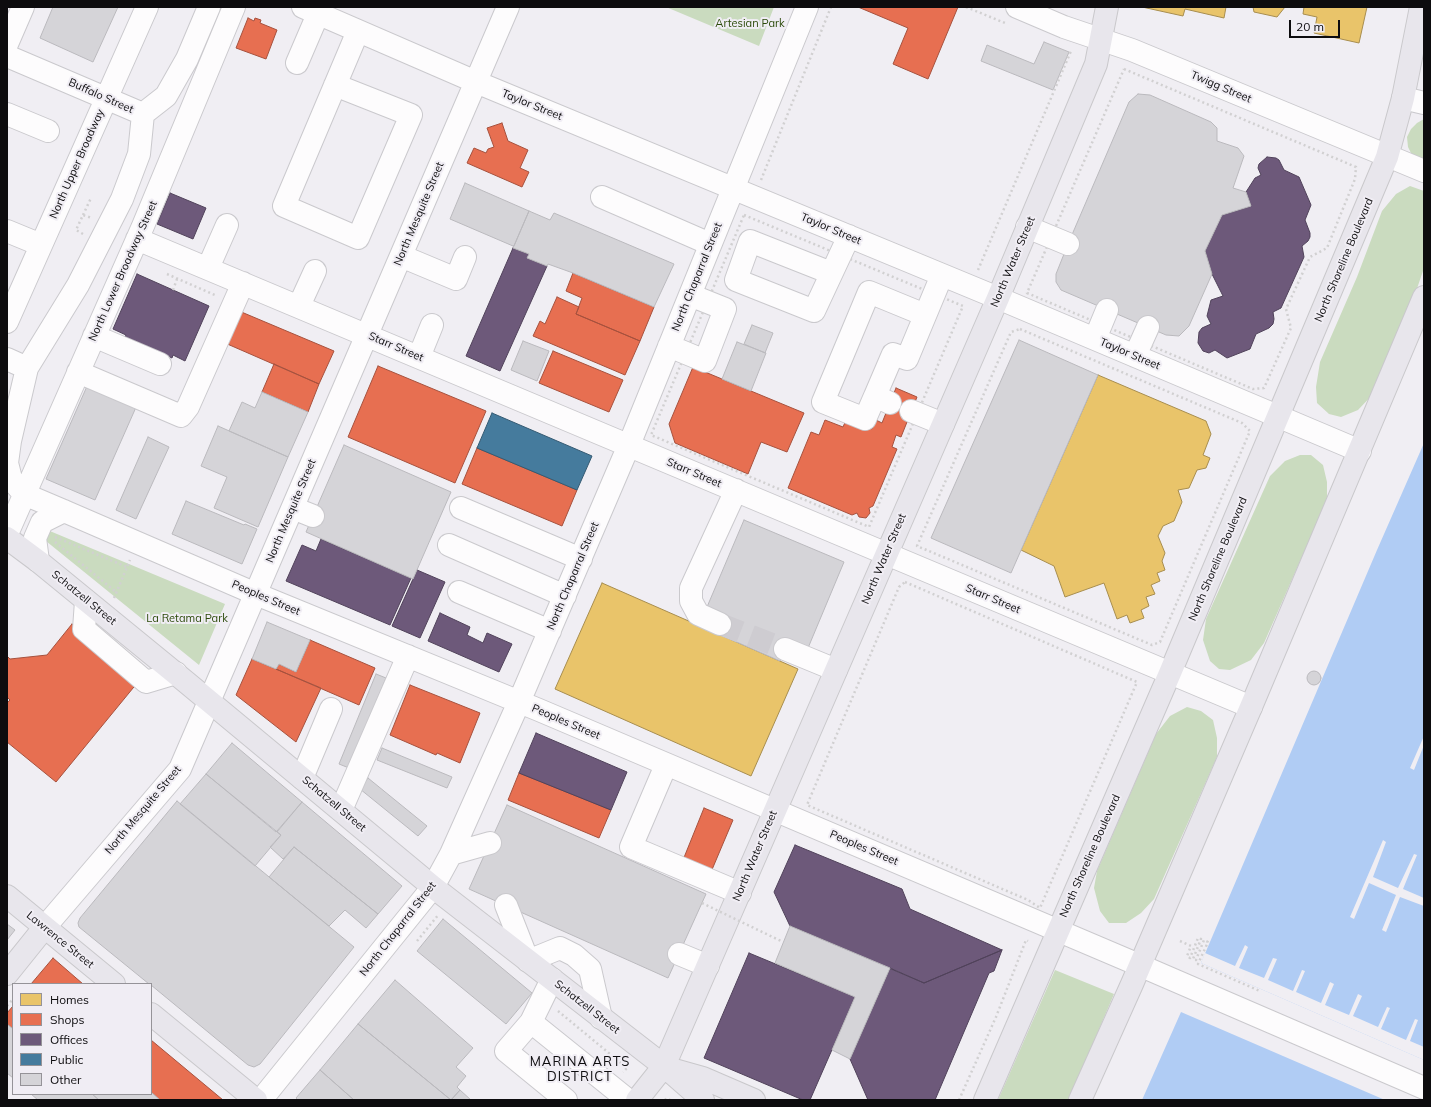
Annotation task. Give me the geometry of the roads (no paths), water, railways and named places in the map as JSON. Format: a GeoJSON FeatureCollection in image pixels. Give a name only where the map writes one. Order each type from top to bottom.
{"type":"FeatureCollection","features":[{"type":"Feature","properties":{"kind":"main road","name":"North Water Street"},"geometry":{"type":"LineString","coordinates":[[637,1100],[664,1066],[998,298],[1096,64],[1107,7]]}},
{"type":"Feature","properties":{"kind":"main road","name":"North Shoreline Boulevard"},"geometry":{"type":"LineString","coordinates":[[985,1100],[1170,673],[1387,157],[1403,98],[1421,7]]}},
{"type":"Feature","properties":{"kind":"main road"},"geometry":{"type":"LineString","coordinates":[[1080,1100],[1251,707],[1424,297]]}},
{"type":"Feature","properties":{"kind":"main road","name":"Schatzell Street"},"geometry":{"type":"LineString","coordinates":[[7,538],[38,561],[176,673],[433,887],[664,1066],[703,1100]]}},
{"type":"Feature","properties":{"kind":"main road","name":"Lawrence Street"},"geometry":{"type":"LineString","coordinates":[[7,896],[44,928],[113,983]]}},
{"type":"Feature","properties":{"kind":"main road","name":"North Mesquite Street"},"geometry":{"type":"LineString","coordinates":[[7,974],[44,928]]}},
{"type":"Feature","properties":{"kind":"main road"},"geometry":{"type":"LineString","coordinates":[[152,1015],[256,1100]]}},
{"type":"Feature","properties":{"kind":"main road","name":"Schatzell Street"},"geometry":{"type":"LineString","coordinates":[[664,1066],[702,1078],[754,1100]]}},
{"type":"Feature","properties":{"kind":"street"},"geometry":{"type":"LineString","coordinates":[[7,44],[23,7]]}},
{"type":"Feature","properties":{"kind":"street","name":"North Upper Broadway"},"geometry":{"type":"LineString","coordinates":[[9,314],[147,7]]}},
{"type":"Feature","properties":{"kind":"street","name":"Buffalo Street"},"geometry":{"type":"LineString","coordinates":[[7,56],[144,114],[166,96],[187,59],[209,7]]}},
{"type":"Feature","properties":{"kind":"street","name":"North Lower Broadway Street"},"geometry":{"type":"LineString","coordinates":[[7,534],[137,238],[234,7]]}},
{"type":"Feature","properties":{"kind":"street","name":"North Mesquite Street"},"geometry":{"type":"LineString","coordinates":[[44,928],[180,769],[508,7]]}},
{"type":"Feature","properties":{"kind":"street","name":"North Chaparral Street"},"geometry":{"type":"LineString","coordinates":[[261,1100],[433,887],[451,854],[550,631],[629,445],[677,350],[707,302],[710,244],[807,7]]}},
{"type":"Feature","properties":{"kind":"street","name":"Twigg Street"},"geometry":{"type":"LineString","coordinates":[[1017,7],[1064,27],[1132,50],[1387,157],[1424,171]]}},
{"type":"Feature","properties":{"kind":"street"},"geometry":{"type":"LineString","coordinates":[[297,63],[310,10]]}},
{"type":"Feature","properties":{"kind":"street","name":"Taylor Street"},"geometry":{"type":"LineString","coordinates":[[310,10],[476,82],[733,188],[840,255],[938,284],[1101,324],[1141,342],[1278,416],[1360,451]]}},
{"type":"Feature","properties":{"kind":"street"},"geometry":{"type":"LineString","coordinates":[[335,85],[412,115],[358,238],[284,206],[335,85],[358,31]]}},
{"type":"Feature","properties":{"kind":"street"},"geometry":{"type":"LineString","coordinates":[[1403,98],[1424,104]]}},
{"type":"Feature","properties":{"kind":"street"},"geometry":{"type":"LineString","coordinates":[[7,114],[48,131]]}},
{"type":"Feature","properties":{"kind":"street","name":"Peoples Street"},"geometry":{"type":"LineString","coordinates":[[144,114],[139,154],[122,199],[78,285],[27,368],[10,440],[7,463],[11,479],[24,494],[256,594],[519,702],[1139,965],[1424,1088]]}},
{"type":"Feature","properties":{"kind":"street"},"geometry":{"type":"LineString","coordinates":[[602,197],[710,244]]}},
{"type":"Feature","properties":{"kind":"street"},"geometry":{"type":"LineString","coordinates":[[208,268],[226,225]]}},
{"type":"Feature","properties":{"kind":"street"},"geometry":{"type":"LineString","coordinates":[[1027,227],[1059,240]]}},
{"type":"Feature","properties":{"kind":"street"},"geometry":{"type":"LineString","coordinates":[[7,231],[41,245]]}},
{"type":"Feature","properties":{"kind":"street","name":"Starr Street"},"geometry":{"type":"LineString","coordinates":[[137,238],[1251,707]]}},
{"type":"Feature","properties":{"kind":"street"},"geometry":{"type":"LineString","coordinates":[[677,350],[705,361],[707,302],[736,280],[750,241],[840,255],[814,312],[736,280]]}},
{"type":"Feature","properties":{"kind":"street"},"geometry":{"type":"LineString","coordinates":[[401,256],[456,279],[465,257]]}},
{"type":"Feature","properties":{"kind":"street"},"geometry":{"type":"LineString","coordinates":[[299,306],[315,271]]}},
{"type":"Feature","properties":{"kind":"street"},"geometry":{"type":"LineString","coordinates":[[78,372],[181,416],[188,407],[243,283]]}},
{"type":"Feature","properties":{"kind":"street"},"geometry":{"type":"LineString","coordinates":[[925,315],[869,292],[823,402],[865,419],[883,399],[893,354],[907,359],[938,284]]}},
{"type":"Feature","properties":{"kind":"street"},"geometry":{"type":"LineString","coordinates":[[419,357],[432,325]]}},
{"type":"Feature","properties":{"kind":"street"},"geometry":{"type":"LineString","coordinates":[[94,336],[160,364]]}},
{"type":"Feature","properties":{"kind":"street"},"geometry":{"type":"LineString","coordinates":[[7,359],[27,368]]}},
{"type":"Feature","properties":{"kind":"street"},"geometry":{"type":"LineString","coordinates":[[914,412],[943,424]]}},
{"type":"Feature","properties":{"kind":"street"},"geometry":{"type":"LineString","coordinates":[[716,618],[698,614],[691,601],[691,588],[736,490]]}},
{"type":"Feature","properties":{"kind":"street"},"geometry":{"type":"LineString","coordinates":[[293,508],[313,516]]}},
{"type":"Feature","properties":{"kind":"street"},"geometry":{"type":"LineString","coordinates":[[461,508],[581,558]]}},
{"type":"Feature","properties":{"kind":"street"},"geometry":{"type":"LineString","coordinates":[[38,561],[35,538],[42,522],[64,511]]}},
{"type":"Feature","properties":{"kind":"street"},"geometry":{"type":"LineString","coordinates":[[450,545],[565,596]]}},
{"type":"Feature","properties":{"kind":"street"},"geometry":{"type":"LineString","coordinates":[[459,592],[550,631]]}},
{"type":"Feature","properties":{"kind":"street"},"geometry":{"type":"LineString","coordinates":[[785,649],[836,670]]}},
{"type":"Feature","properties":{"kind":"street"},"geometry":{"type":"LineString","coordinates":[[341,810],[408,656]]}},
{"type":"Feature","properties":{"kind":"street"},"geometry":{"type":"LineString","coordinates":[[302,778],[332,709]]}},
{"type":"Feature","properties":{"kind":"street"},"geometry":{"type":"LineString","coordinates":[[666,765],[631,847],[740,893]]}},
{"type":"Feature","properties":{"kind":"street"},"geometry":{"type":"LineString","coordinates":[[451,854],[490,844]]}},
{"type":"Feature","properties":{"kind":"street"},"geometry":{"type":"LineString","coordinates":[[506,905],[528,960],[560,948],[574,955],[590,969],[601,1018]]}},
{"type":"Feature","properties":{"kind":"street"},"geometry":{"type":"LineString","coordinates":[[679,954],[708,966]]}},
{"type":"Feature","properties":{"kind":"street"},"geometry":{"type":"LineString","coordinates":[[552,979],[531,1022],[506,1051],[566,1100]]}},
{"type":"Feature","properties":{"kind":"street"},"geometry":{"type":"LineString","coordinates":[[531,1022],[628,1100]]}},
{"type":"Feature","properties":{"kind":"water"},"geometry":{"type":"Polygon","coordinates":[[[1424,443],[1424,1060],[1201,963],[1424,443]]]}},
{"type":"Feature","properties":{"kind":"water"},"geometry":{"type":"Polygon","coordinates":[[[1181,1012],[1385,1100],[1142,1100],[1181,1012]]]}},
{"type":"Feature","properties":{"kind":"tunnel"},"geometry":{"type":"LineString","coordinates":[[720,624],[785,649]]}},
{"type":"Feature","properties":{"kind":"district","name":"MARINA ARTS DISTRICT"},"geometry":{"type":"Point","coordinates":[580,1070]}},
{"type":"Feature","properties":{"kind":"park label","name":"Artesian Park"},"geometry":{"type":"Point","coordinates":[750,24]}},
{"type":"Feature","properties":{"kind":"park label","name":"La Retama Park"},"geometry":{"type":"Point","coordinates":[187,619]}}]}
